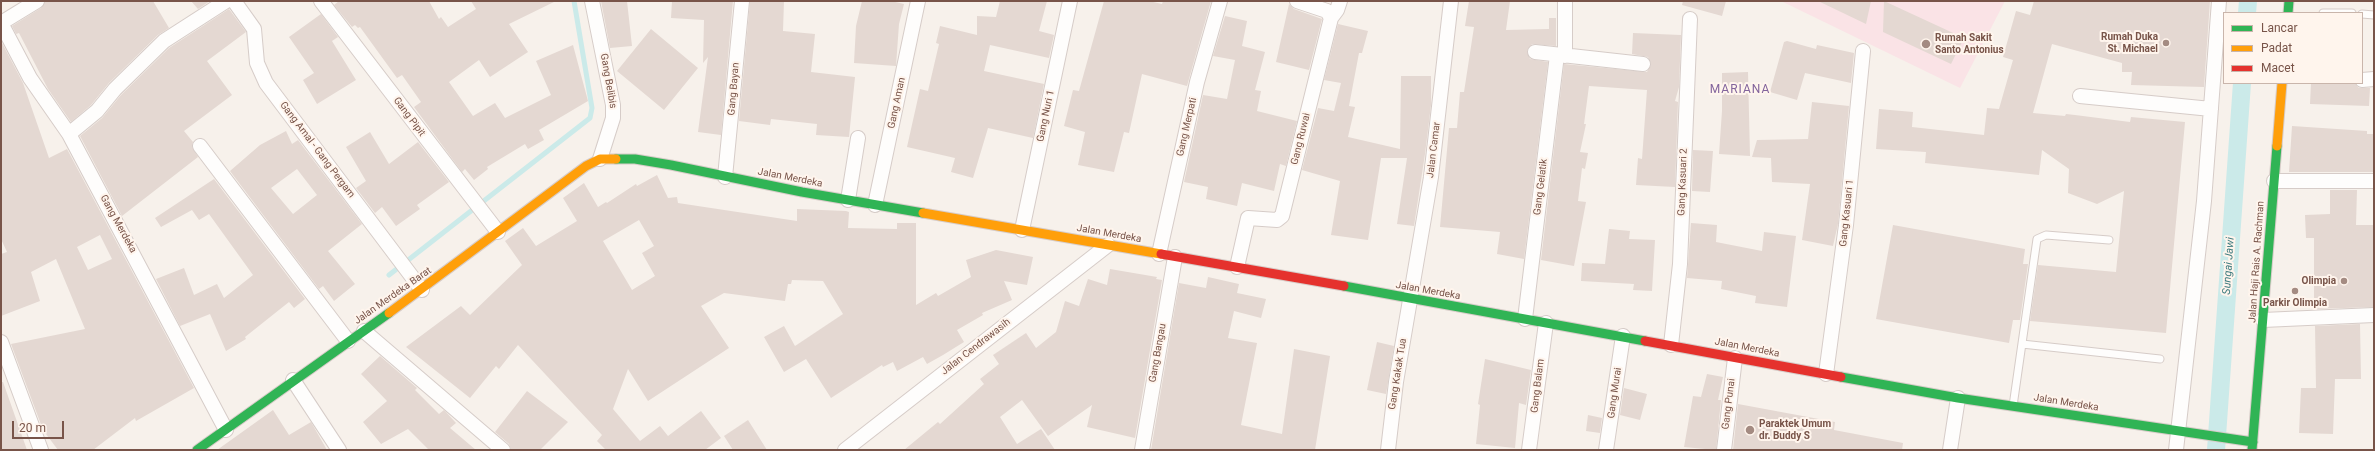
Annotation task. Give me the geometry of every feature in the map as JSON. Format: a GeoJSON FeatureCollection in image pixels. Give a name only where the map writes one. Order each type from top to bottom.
{"type":"FeatureCollection","features":[{"type":"Feature","properties":{"kind":"street"},"geometry":{"type":"LineString","coordinates":[[1,23],[37,1]]}},
{"type":"Feature","properties":{"kind":"street"},"geometry":{"type":"LineString","coordinates":[[69,134],[97,111],[115,89],[164,41],[226,1]]}},
{"type":"Feature","properties":{"kind":"street","name":"Gang Amal - Gang Pergam"},"geometry":{"type":"LineString","coordinates":[[234,1],[254,29],[257,63],[266,83],[422,290]]}},
{"type":"Feature","properties":{"kind":"street","name":"Gang Pipit"},"geometry":{"type":"LineString","coordinates":[[321,1],[498,232]]}},
{"type":"Feature","properties":{"kind":"street","name":"Gang Belibis"},"geometry":{"type":"LineString","coordinates":[[592,1],[613,105],[613,118],[600,159]]}},
{"type":"Feature","properties":{"kind":"street","name":"Gang Bayan"},"geometry":{"type":"LineString","coordinates":[[725,177],[742,1]]}},
{"type":"Feature","properties":{"kind":"street","name":"Gang Aman"},"geometry":{"type":"LineString","coordinates":[[875,205],[918,1]]}},
{"type":"Feature","properties":{"kind":"street","name":"Gang Nuri 1"},"geometry":{"type":"LineString","coordinates":[[1022,230],[1070,1]]}},
{"type":"Feature","properties":{"kind":"street","name":"Gang Merpati"},"geometry":{"type":"LineString","coordinates":[[1159,254],[1197,82],[1220,1]]}},
{"type":"Feature","properties":{"kind":"street"},"geometry":{"type":"LineString","coordinates":[[1297,1],[1327,11],[1331,18]]}},
{"type":"Feature","properties":{"kind":"street","name":"Gang Ruwai"},"geometry":{"type":"LineString","coordinates":[[1237,267],[1246,221],[1250,218],[1277,220],[1282,216],[1331,18],[1337,10],[1340,1]]}},
{"type":"Feature","properties":{"kind":"street","name":"Jalan Camar"},"geometry":{"type":"LineString","coordinates":[[1410,299],[1431,177],[1450,1]]}},
{"type":"Feature","properties":{"kind":"street","name":"Gang Gelatik"},"geometry":{"type":"LineString","coordinates":[[1525,319],[1561,55],[1565,1]]}},
{"type":"Feature","properties":{"kind":"street"},"geometry":{"type":"LineString","coordinates":[[2176,450],[2182,432],[2204,201],[2219,1]]}},
{"type":"Feature","properties":{"kind":"street"},"geometry":{"type":"LineString","coordinates":[[2288,12],[2290,1]]}},
{"type":"Feature","properties":{"kind":"street","name":"Gang Kasuari 2"},"geometry":{"type":"LineString","coordinates":[[1671,345],[1680,264],[1690,18]]}},
{"type":"Feature","properties":{"kind":"street","name":"Gang Merdeka"},"geometry":{"type":"LineString","coordinates":[[1,23],[30,78],[69,134],[226,430]]}},
{"type":"Feature","properties":{"kind":"street","name":"Gang Kasuari 1"},"geometry":{"type":"LineString","coordinates":[[1826,374],[1846,225],[1863,51]]}},
{"type":"Feature","properties":{"kind":"street"},"geometry":{"type":"LineString","coordinates":[[1535,52],[1643,64]]}},
{"type":"Feature","properties":{"kind":"street"},"geometry":{"type":"LineString","coordinates":[[2363,80],[2374,80]]}},
{"type":"Feature","properties":{"kind":"street","name":"Jalan Haji Rais A. Rachman"},"geometry":{"type":"LineString","coordinates":[[2253,446],[2282,84]]}},
{"type":"Feature","properties":{"kind":"street"},"geometry":{"type":"LineString","coordinates":[[2080,96],[2211,109]]}},
{"type":"Feature","properties":{"kind":"street"},"geometry":{"type":"LineString","coordinates":[[848,200],[858,138]]}},
{"type":"Feature","properties":{"kind":"street"},"geometry":{"type":"LineString","coordinates":[[200,146],[348,341]]}},
{"type":"Feature","properties":{"kind":"street","name":"Jalan Merdeka"},"geometry":{"type":"LineString","coordinates":[[600,159],[635,159],[875,205],[1237,267],[1958,398],[2232,440],[2253,446]]}},
{"type":"Feature","properties":{"kind":"street","name":"Jalan Merdeka Barat"},"geometry":{"type":"LineString","coordinates":[[197,450],[293,380],[422,290],[586,166],[600,159]]}},
{"type":"Feature","properties":{"kind":"street"},"geometry":{"type":"LineString","coordinates":[[2274,181],[2374,181]]}},
{"type":"Feature","properties":{"kind":"street","name":"Jalan Cendrawasih"},"geometry":{"type":"LineString","coordinates":[[845,450],[1108,245]]}},
{"type":"Feature","properties":{"kind":"street","name":"Gang Bangau"},"geometry":{"type":"LineString","coordinates":[[1142,450],[1175,257]]}},
{"type":"Feature","properties":{"kind":"street","name":"Gang Kakak Tua"},"geometry":{"type":"LineString","coordinates":[[1388,450],[1410,299]]}},
{"type":"Feature","properties":{"kind":"street"},"geometry":{"type":"LineString","coordinates":[[2263,320],[2374,316]]}},
{"type":"Feature","properties":{"kind":"street","name":"Gang Balam"},"geometry":{"type":"LineString","coordinates":[[1530,450],[1546,323]]}},
{"type":"Feature","properties":{"kind":"street"},"geometry":{"type":"LineString","coordinates":[[364,331],[503,450]]}},
{"type":"Feature","properties":{"kind":"street","name":"Gang Murai"},"geometry":{"type":"LineString","coordinates":[[1606,450],[1623,336]]}},
{"type":"Feature","properties":{"kind":"street"},"geometry":{"type":"LineString","coordinates":[[1,342],[41,450]]}},
{"type":"Feature","properties":{"kind":"street","name":"Gang Punai"},"geometry":{"type":"LineString","coordinates":[[1724,450],[1735,358]]}},
{"type":"Feature","properties":{"kind":"street"},"geometry":{"type":"LineString","coordinates":[[293,380],[339,450]]}},
{"type":"Feature","properties":{"kind":"street"},"geometry":{"type":"LineString","coordinates":[[1950,450],[1958,398]]}},
{"type":"Feature","properties":{"kind":"lane"},"geometry":{"type":"LineString","coordinates":[[2363,14],[2374,15]]}},
{"type":"Feature","properties":{"kind":"lane"},"geometry":{"type":"LineString","coordinates":[[2013,406],[2037,239],[2046,235],[2109,240]]}},
{"type":"Feature","properties":{"kind":"lane"},"geometry":{"type":"LineString","coordinates":[[2022,344],[2160,359]]}},
{"type":"Feature","properties":{"kind":"shaded area","name":"Rumah Sakit Santo Antonius"},"geometry":{"type":"Polygon","coordinates":[[[1781,1],[2005,1],[1960,88],[1781,1]]]}},
{"type":"Feature","properties":{"kind":"building"},"geometry":{"type":"Polygon","coordinates":[[[45,1],[153,1],[169,28],[158,35],[109,83],[91,105],[71,122],[48,89],[19,33],[16,34],[12,26],[41,8],[45,1]]]}},
{"type":"Feature","properties":{"kind":"building"},"geometry":{"type":"Polygon","coordinates":[[[191,1],[210,1],[198,9],[191,1]]]}},
{"type":"Feature","properties":{"kind":"building"},"geometry":{"type":"Polygon","coordinates":[[[339,1],[429,1],[439,19],[441,17],[448,27],[476,9],[471,1],[556,1],[509,24],[528,52],[490,77],[479,60],[449,82],[473,116],[495,103],[505,118],[551,95],[536,61],[573,45],[588,101],[539,130],[544,140],[528,149],[525,144],[487,167],[488,169],[474,180],[465,169],[462,172],[414,107],[421,102],[402,75],[397,78],[360,27],[358,28],[355,25],[352,27],[334,5],[339,1]]]}},
{"type":"Feature","properties":{"kind":"building"},"geometry":{"type":"Polygon","coordinates":[[[601,1],[627,1],[632,46],[610,48],[601,1]]]}},
{"type":"Feature","properties":{"kind":"building"},"geometry":{"type":"Polygon","coordinates":[[[672,1],[733,1],[721,135],[698,132],[708,57],[703,63],[704,20],[671,18],[672,1]]]}},
{"type":"Feature","properties":{"kind":"building"},"geometry":{"type":"Polygon","coordinates":[[[750,1],[784,1],[783,31],[815,34],[811,72],[855,77],[849,137],[816,135],[817,124],[771,119],[770,125],[739,121],[750,1]]]}},
{"type":"Feature","properties":{"kind":"building"},"geometry":{"type":"Polygon","coordinates":[[[862,1],[891,1],[904,4],[899,24],[896,66],[854,63],[856,26],[862,1]]]}},
{"type":"Feature","properties":{"kind":"building"},"geometry":{"type":"Polygon","coordinates":[[[1000,1],[1047,1],[1039,31],[1054,35],[1049,58],[990,45],[984,71],[1044,84],[1033,138],[988,128],[973,178],[951,172],[955,158],[907,147],[920,89],[928,91],[939,44],[936,43],[940,26],[977,35],[977,16],[996,17],[1000,1]]]}},
{"type":"Feature","properties":{"kind":"building"},"geometry":{"type":"Polygon","coordinates":[[[1104,1],[1149,1],[1162,4],[1163,1],[1211,1],[1187,86],[1142,74],[1129,133],[1124,132],[1114,172],[1078,165],[1085,132],[1064,126],[1073,90],[1079,91],[1104,1]]]}},
{"type":"Feature","properties":{"kind":"building"},"geometry":{"type":"Polygon","coordinates":[[[1469,1],[1510,1],[1506,30],[1549,29],[1549,18],[1556,18],[1556,46],[1532,44],[1527,51],[1530,59],[1548,62],[1524,259],[1497,254],[1500,232],[1440,227],[1449,128],[1457,128],[1460,92],[1464,92],[1474,27],[1465,26],[1469,1]]]}},
{"type":"Feature","properties":{"kind":"building"},"geometry":{"type":"Polygon","coordinates":[[[1683,1],[1726,1],[1722,16],[1682,5],[1683,1]]]}},
{"type":"Feature","properties":{"kind":"building"},"geometry":{"type":"Polygon","coordinates":[[[1818,1],[1871,1],[1866,24],[1818,1]]]}},
{"type":"Feature","properties":{"kind":"building"},"geometry":{"type":"Polygon","coordinates":[[[1884,1],[1964,38],[1951,64],[1883,32],[1884,1]]]}},
{"type":"Feature","properties":{"kind":"building"},"geometry":{"type":"Polygon","coordinates":[[[2034,1],[2210,1],[2204,87],[2131,85],[2132,72],[2122,72],[2122,63],[2052,44],[2033,113],[2065,116],[2066,114],[2130,122],[2131,117],[2185,122],[2166,333],[2030,321],[2038,265],[2116,272],[2124,191],[2097,204],[2068,193],[2069,169],[2042,150],[2039,175],[1925,163],[1926,152],[1876,149],[1879,109],[1913,112],[1912,127],[1984,135],[1987,108],[1999,109],[2013,60],[2003,57],[2016,11],[2030,15],[2034,1]]]}},
{"type":"Feature","properties":{"kind":"building"},"geometry":{"type":"Polygon","coordinates":[[[1289,4],[1294,9],[1322,19],[1309,70],[1276,62],[1289,4]]]}},
{"type":"Feature","properties":{"kind":"building"},"geometry":{"type":"Polygon","coordinates":[[[229,9],[246,32],[207,61],[232,95],[184,131],[193,142],[192,147],[198,157],[122,216],[80,136],[102,118],[121,95],[169,48],[229,9]]]}},
{"type":"Feature","properties":{"kind":"building"},"geometry":{"type":"Polygon","coordinates":[[[321,14],[338,37],[332,41],[356,80],[317,104],[303,80],[314,73],[289,37],[321,14]]]}},
{"type":"Feature","properties":{"kind":"building"},"geometry":{"type":"Polygon","coordinates":[[[1225,16],[1247,21],[1242,46],[1265,52],[1255,90],[1261,91],[1257,111],[1297,121],[1286,166],[1280,164],[1274,191],[1242,183],[1237,206],[1206,199],[1208,187],[1184,182],[1203,95],[1227,99],[1235,60],[1213,56],[1225,16]]]}},
{"type":"Feature","properties":{"kind":"building"},"geometry":{"type":"Polygon","coordinates":[[[1338,24],[1368,31],[1362,53],[1359,53],[1349,106],[1355,107],[1348,137],[1400,149],[1401,76],[1431,76],[1431,105],[1414,226],[1397,224],[1407,158],[1381,158],[1368,240],[1331,235],[1340,181],[1302,170],[1318,108],[1334,111],[1341,83],[1324,80],[1338,24]]]}},
{"type":"Feature","properties":{"kind":"building"},"geometry":{"type":"Polygon","coordinates":[[[651,29],[698,68],[664,110],[617,71],[651,29]]]}},
{"type":"Feature","properties":{"kind":"building"},"geometry":{"type":"Polygon","coordinates":[[[1633,33],[1681,35],[1679,87],[1675,101],[1678,102],[1675,187],[1636,185],[1638,158],[1642,159],[1647,90],[1589,86],[1584,124],[1586,124],[1580,152],[1588,153],[1585,169],[1582,168],[1578,201],[1586,202],[1574,266],[1541,260],[1564,64],[1647,72],[1651,65],[1648,57],[1632,54],[1633,33]]]}},
{"type":"Feature","properties":{"kind":"building"},"geometry":{"type":"Polygon","coordinates":[[[1,41],[23,83],[49,158],[67,149],[194,388],[136,421],[135,418],[93,450],[58,450],[43,430],[11,344],[85,329],[56,259],[31,272],[40,301],[1,316],[1,254],[7,252],[1,239],[1,41]],[[100,235],[77,247],[88,270],[112,259],[100,235]]]}},
{"type":"Feature","properties":{"kind":"building"},"geometry":{"type":"Polygon","coordinates":[[[1787,41],[1816,49],[1817,45],[1854,53],[1851,83],[1805,73],[1797,100],[1770,92],[1784,42],[1787,41]]]}},
{"type":"Feature","properties":{"kind":"building"},"geometry":{"type":"Polygon","coordinates":[[[1748,72],[1750,156],[1719,154],[1722,111],[1722,73],[1748,72]]]}},
{"type":"Feature","properties":{"kind":"building"},"geometry":{"type":"Polygon","coordinates":[[[2311,84],[2355,84],[2359,88],[2370,88],[2369,106],[2310,104],[2311,84]]]}},
{"type":"Feature","properties":{"kind":"building"},"geometry":{"type":"Polygon","coordinates":[[[1812,102],[1849,106],[1838,224],[1833,246],[1802,240],[1810,184],[1772,182],[1771,158],[1752,157],[1757,140],[1808,139],[1812,102]]]}},
{"type":"Feature","properties":{"kind":"building"},"geometry":{"type":"Polygon","coordinates":[[[2292,126],[2367,131],[2367,134],[2374,134],[2374,172],[2289,172],[2292,126]]]}},
{"type":"Feature","properties":{"kind":"building"},"geometry":{"type":"Polygon","coordinates":[[[286,131],[292,144],[298,140],[362,224],[328,251],[355,284],[334,301],[323,286],[319,289],[230,171],[260,145],[286,131]],[[297,169],[271,188],[293,214],[317,195],[297,169]]]}},
{"type":"Feature","properties":{"kind":"building"},"geometry":{"type":"Polygon","coordinates":[[[370,132],[389,164],[418,142],[449,182],[417,205],[420,209],[396,226],[382,207],[375,213],[356,188],[366,181],[346,147],[370,132]]]}},
{"type":"Feature","properties":{"kind":"building"},"geometry":{"type":"Polygon","coordinates":[[[1693,150],[1713,151],[1710,192],[1692,191],[1693,150]]]}},
{"type":"Feature","properties":{"kind":"building"},"geometry":{"type":"Polygon","coordinates":[[[657,175],[668,198],[677,197],[678,203],[797,221],[797,209],[846,211],[849,212],[848,228],[897,229],[897,223],[916,223],[916,305],[936,293],[938,296],[971,277],[966,260],[996,250],[1033,257],[1027,285],[1004,281],[1012,300],[982,313],[983,315],[957,330],[964,342],[943,355],[927,364],[923,357],[897,371],[893,362],[883,367],[882,365],[831,398],[806,359],[784,372],[764,337],[784,326],[795,346],[843,314],[823,281],[792,280],[791,284],[788,284],[785,301],[724,293],[701,306],[729,348],[648,401],[628,369],[613,409],[640,441],[660,426],[668,436],[701,411],[721,438],[705,450],[606,450],[597,441],[602,435],[518,345],[499,369],[496,366],[470,398],[406,347],[461,306],[470,315],[522,265],[505,241],[523,228],[536,246],[577,221],[563,198],[584,183],[598,207],[606,202],[607,203],[636,184],[637,186],[657,175]],[[639,220],[603,241],[632,290],[655,276],[642,253],[654,246],[639,220]]]}},
{"type":"Feature","properties":{"kind":"building"},"geometry":{"type":"Polygon","coordinates":[[[214,179],[305,299],[294,308],[289,302],[245,337],[246,339],[226,351],[210,314],[180,326],[156,279],[184,268],[194,295],[217,284],[224,298],[253,275],[209,214],[199,220],[192,210],[161,227],[155,218],[214,179]]]}},
{"type":"Feature","properties":{"kind":"building"},"geometry":{"type":"Polygon","coordinates":[[[2330,190],[2357,190],[2356,225],[2374,225],[2374,307],[2314,309],[2314,238],[2306,238],[2305,215],[2330,214],[2330,190]]]}},
{"type":"Feature","properties":{"kind":"building"},"geometry":{"type":"Polygon","coordinates":[[[1691,223],[1717,225],[1716,242],[1762,251],[1764,232],[1796,236],[1787,307],[1755,303],[1756,296],[1721,289],[1722,281],[1687,278],[1691,223]]]}},
{"type":"Feature","properties":{"kind":"building"},"geometry":{"type":"Polygon","coordinates":[[[1893,225],[2025,249],[2023,264],[2028,264],[2020,320],[2013,320],[2009,343],[1876,319],[1893,225]]]}},
{"type":"Feature","properties":{"kind":"building"},"geometry":{"type":"Polygon","coordinates":[[[1609,229],[1630,231],[1629,239],[1655,240],[1652,291],[1633,290],[1634,284],[1581,281],[1582,263],[1605,264],[1609,229]]]}},
{"type":"Feature","properties":{"kind":"building"},"geometry":{"type":"Polygon","coordinates":[[[1110,269],[1157,277],[1156,279],[1162,280],[1135,438],[1087,427],[1092,405],[1048,436],[1022,400],[1000,417],[1017,444],[1041,429],[1055,450],[904,450],[938,422],[940,424],[984,384],[980,379],[999,364],[993,355],[1026,333],[1036,348],[1056,332],[1065,301],[1079,306],[1088,279],[1107,285],[1110,269]]]}},
{"type":"Feature","properties":{"kind":"building"},"geometry":{"type":"Polygon","coordinates":[[[1208,277],[1239,284],[1237,293],[1266,299],[1261,318],[1234,311],[1228,338],[1257,343],[1241,425],[1282,434],[1294,349],[1330,356],[1315,450],[1151,450],[1179,283],[1206,288],[1208,277]]]}},
{"type":"Feature","properties":{"kind":"building"},"geometry":{"type":"Polygon","coordinates":[[[2360,324],[2361,379],[2335,379],[2333,434],[2299,433],[2301,388],[2316,388],[2315,326],[2360,324]]]}},
{"type":"Feature","properties":{"kind":"building"},"geometry":{"type":"Polygon","coordinates":[[[1377,342],[1394,346],[1386,394],[1367,390],[1377,342]]]}},
{"type":"Feature","properties":{"kind":"building"},"geometry":{"type":"Polygon","coordinates":[[[380,356],[417,388],[415,390],[439,414],[444,410],[456,423],[450,428],[476,450],[429,450],[408,429],[381,444],[363,422],[387,401],[361,374],[380,356]]]}},
{"type":"Feature","properties":{"kind":"building"},"geometry":{"type":"Polygon","coordinates":[[[1485,359],[1531,370],[1526,405],[1519,403],[1515,448],[1476,444],[1480,405],[1478,404],[1485,359]]]}},
{"type":"Feature","properties":{"kind":"building"},"geometry":{"type":"Polygon","coordinates":[[[1707,374],[1723,377],[1718,400],[1721,400],[1716,450],[1684,447],[1693,396],[1701,397],[1707,374]]]}},
{"type":"Feature","properties":{"kind":"building"},"geometry":{"type":"Polygon","coordinates":[[[1,382],[3,382],[27,450],[1,450],[1,382]]]}},
{"type":"Feature","properties":{"kind":"building"},"geometry":{"type":"Polygon","coordinates":[[[1624,388],[1647,394],[1640,420],[1620,415],[1624,388]]]}},
{"type":"Feature","properties":{"kind":"building"},"geometry":{"type":"Polygon","coordinates":[[[527,391],[568,422],[540,450],[511,450],[509,444],[495,432],[527,391]]]}},
{"type":"Feature","properties":{"kind":"building"},"geometry":{"type":"Polygon","coordinates":[[[1738,404],[1835,422],[1834,430],[1903,443],[1902,450],[1733,450],[1738,404]]]}},
{"type":"Feature","properties":{"kind":"building"},"geometry":{"type":"Polygon","coordinates":[[[273,410],[289,435],[311,422],[327,450],[217,450],[273,410]]]}},
{"type":"Feature","properties":{"kind":"building"},"geometry":{"type":"Polygon","coordinates":[[[1588,415],[1602,418],[1600,433],[1586,431],[1588,415]]]}},
{"type":"Feature","properties":{"kind":"building"},"geometry":{"type":"Polygon","coordinates":[[[748,420],[767,450],[733,450],[724,436],[748,420]]]}},
{"type":"Feature","properties":{"kind":"waterway"},"geometry":{"type":"LineString","coordinates":[[389,275],[590,118],[592,108],[574,1]]}},
{"type":"Feature","properties":{"kind":"waterway","name":"Sungai Jawi"},"geometry":{"type":"LineString","coordinates":[[2247,12],[2248,1]]}},
{"type":"Feature","properties":{"kind":"waterway","name":"Sungai Jawi"},"geometry":{"type":"LineString","coordinates":[[2216,450],[2242,84]]}},
{"type":"Feature","properties":{"kind":"traffic: fast"},"geometry":{"type":"LineString","coordinates":[[2288,12],[2289,1]]}},
{"type":"Feature","properties":{"kind":"traffic: fast"},"geometry":{"type":"LineString","coordinates":[[2252,450],[2277,146]]}},
{"type":"Feature","properties":{"kind":"traffic: fast"},"geometry":{"type":"LineString","coordinates":[[616,159],[635,159],[671,165],[802,192],[923,213]]}},
{"type":"Feature","properties":{"kind":"traffic: fast"},"geometry":{"type":"LineString","coordinates":[[1344,286],[1645,341]]}},
{"type":"Feature","properties":{"kind":"traffic: fast"},"geometry":{"type":"LineString","coordinates":[[197,450],[389,313]]}},
{"type":"Feature","properties":{"kind":"traffic: fast"},"geometry":{"type":"LineString","coordinates":[[1841,377],[1958,398],[2253,442]]}},
{"type":"Feature","properties":{"kind":"traffic: slow"},"geometry":{"type":"LineString","coordinates":[[2277,146],[2282,84]]}},
{"type":"Feature","properties":{"kind":"traffic: slow"},"geometry":{"type":"LineString","coordinates":[[389,313],[586,166],[600,159],[616,159]]}},
{"type":"Feature","properties":{"kind":"traffic: slow"},"geometry":{"type":"LineString","coordinates":[[923,213],[1161,254]]}},
{"type":"Feature","properties":{"kind":"traffic: jam"},"geometry":{"type":"LineString","coordinates":[[1161,254],[1344,286]]}},
{"type":"Feature","properties":{"kind":"traffic: jam"},"geometry":{"type":"LineString","coordinates":[[1645,341],[1841,377]]}},
{"type":"Feature","properties":{"kind":"place","name":"Rumah Duka St. Michael"},"geometry":{"type":"Point","coordinates":[2166,43]}},
{"type":"Feature","properties":{"kind":"place","name":"Rumah Sakit Santo Antonius"},"geometry":{"type":"Point","coordinates":[1926,44]}},
{"type":"Feature","properties":{"kind":"place","name":"Olimpia"},"geometry":{"type":"Point","coordinates":[2344,281]}},
{"type":"Feature","properties":{"kind":"place","name":"Parkir Olimpia"},"geometry":{"type":"Point","coordinates":[2295,291]}},
{"type":"Feature","properties":{"kind":"place","name":"Paraktek Umum dr. Buddy S"},"geometry":{"type":"Point","coordinates":[1750,430]}},
{"type":"Feature","properties":{"kind":"district","name":"MARIANA"},"geometry":{"type":"Point","coordinates":[1740,90]}}]}
